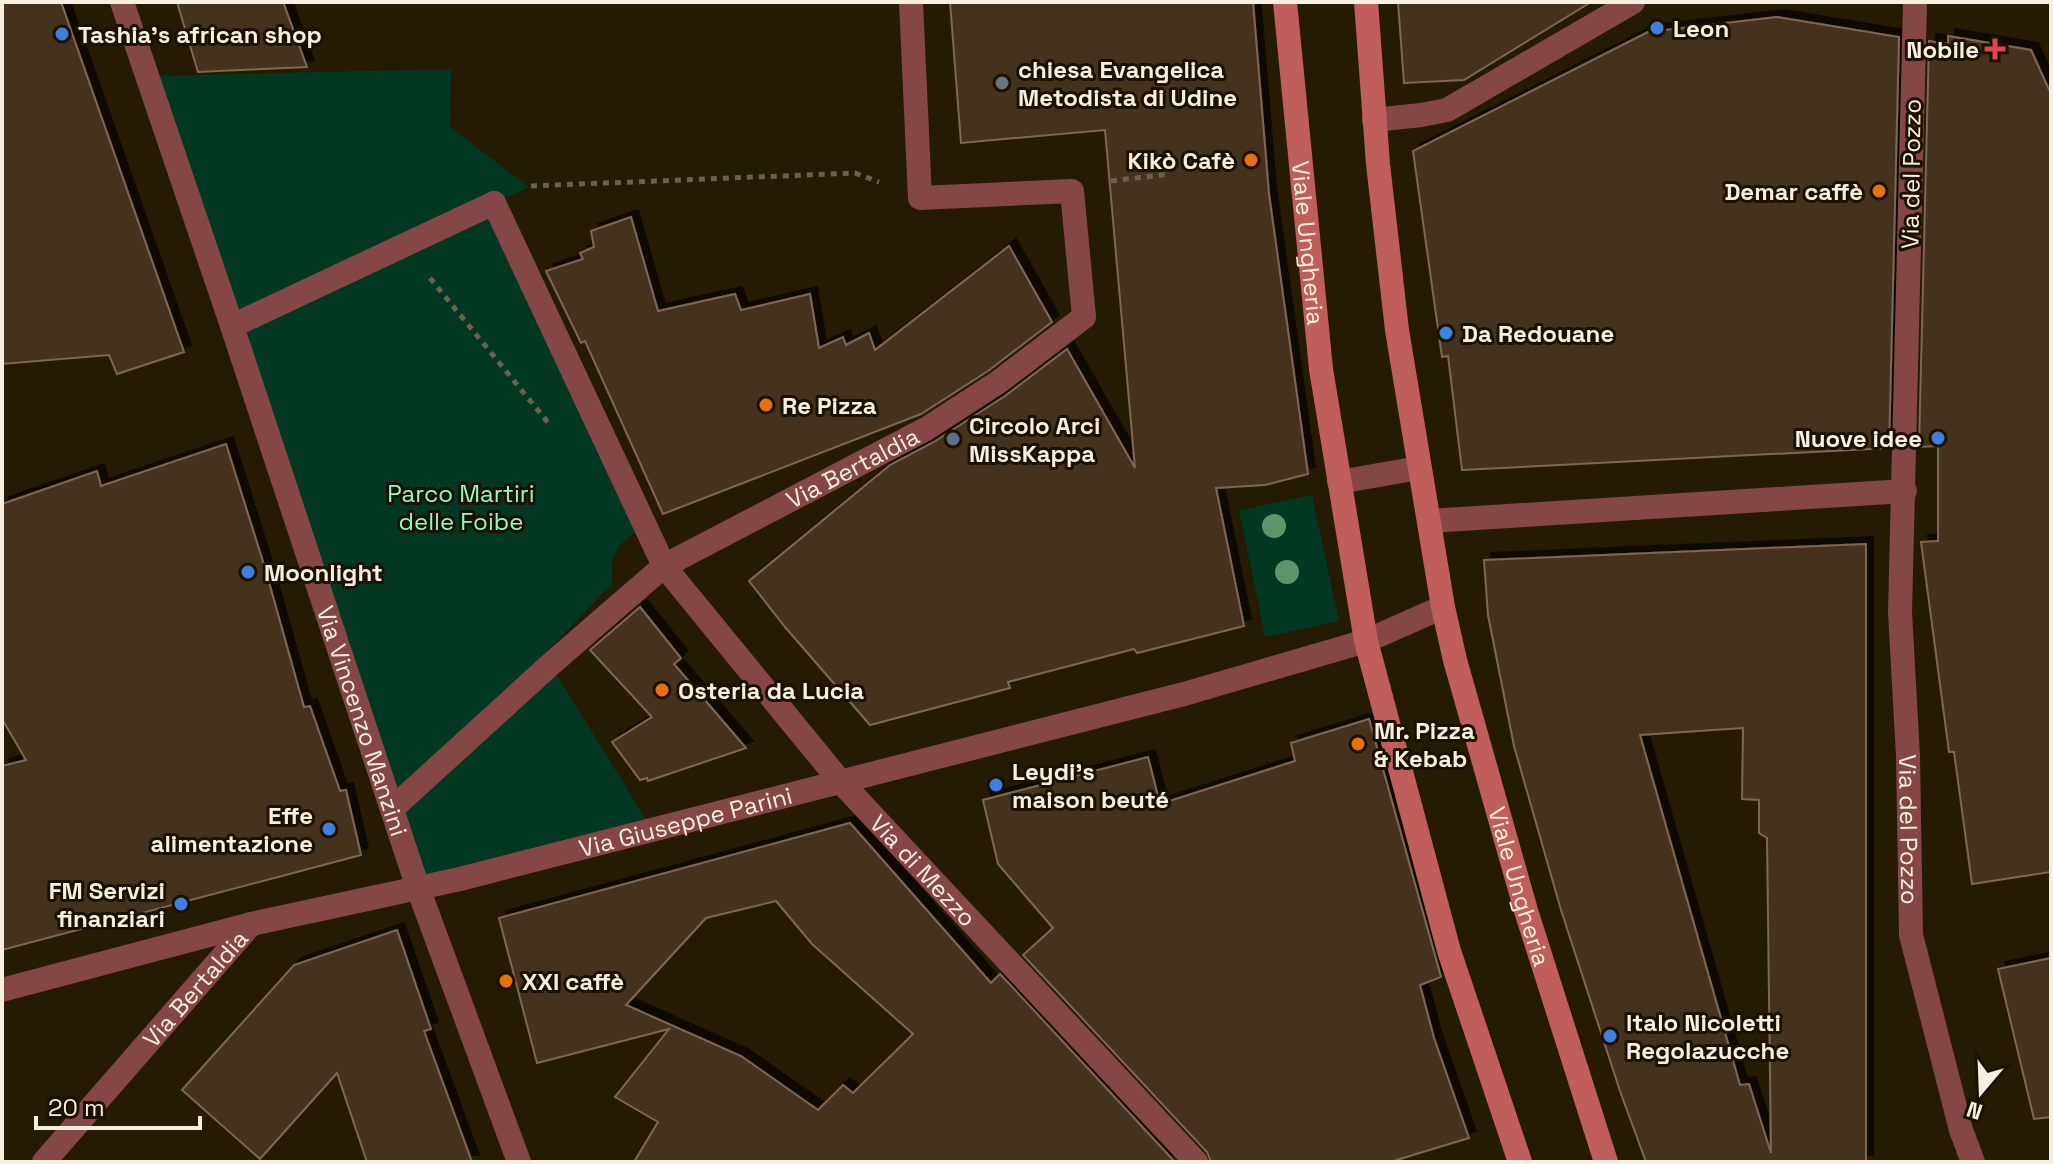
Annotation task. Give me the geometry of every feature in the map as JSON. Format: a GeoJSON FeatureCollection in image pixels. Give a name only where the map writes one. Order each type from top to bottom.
{"type":"FeatureCollection","features":[{"type":"Feature","properties":{"kind":"street","name":"Via Vincenzo Manzini"},"geometry":{"type":"LineString","coordinates":[[122,2],[418,888],[519,1162]]}},
{"type":"Feature","properties":{"kind":"street"},"geometry":{"type":"LineString","coordinates":[[911,2],[920,198],[1072,191]]}},
{"type":"Feature","properties":{"kind":"street","name":"Viale Ungheria"},"geometry":{"type":"LineString","coordinates":[[1285,2],[1321,369],[1366,641],[1449,951],[1520,1162]]}},
{"type":"Feature","properties":{"kind":"street","name":"Viale Ungheria"},"geometry":{"type":"LineString","coordinates":[[1366,2],[1374,120],[1397,330],[1443,607],[1455,660],[1527,914],[1606,1162]]}},
{"type":"Feature","properties":{"kind":"street"},"geometry":{"type":"LineString","coordinates":[[1374,120],[1447,110],[1633,2]]}},
{"type":"Feature","properties":{"kind":"street","name":"Via del Pozzo"},"geometry":{"type":"LineString","coordinates":[[1915,2],[1900,612],[1908,756],[1911,935],[1961,1130],[1973,1162]]}},
{"type":"Feature","properties":{"kind":"street","name":"Via Bertaldia"},"geometry":{"type":"LineString","coordinates":[[393,808],[664,566],[926,429],[997,383],[1084,317],[1072,191]]}},
{"type":"Feature","properties":{"kind":"street"},"geometry":{"type":"LineString","coordinates":[[232,326],[494,203],[664,566]]}},
{"type":"Feature","properties":{"kind":"street"},"geometry":{"type":"LineString","coordinates":[[1339,482],[1419,468]]}},
{"type":"Feature","properties":{"kind":"street"},"geometry":{"type":"LineString","coordinates":[[1429,521],[1905,491]]}},
{"type":"Feature","properties":{"kind":"street","name":"Via di Mezzo"},"geometry":{"type":"LineString","coordinates":[[664,566],[840,781],[1196,1162]]}},
{"type":"Feature","properties":{"kind":"street"},"geometry":{"type":"LineString","coordinates":[[1366,641],[1443,607]]}},
{"type":"Feature","properties":{"kind":"street","name":"Via Giuseppe Parini"},"geometry":{"type":"LineString","coordinates":[[2,990],[251,924],[418,888],[1184,694],[1366,641]]}},
{"type":"Feature","properties":{"kind":"street","name":"Via Bertaldia"},"geometry":{"type":"LineString","coordinates":[[44,1162],[251,924]]}},
{"type":"Feature","properties":{"kind":"path"},"geometry":{"type":"LineString","coordinates":[[494,203],[529,187],[855,173],[920,198]]}},
{"type":"Feature","properties":{"kind":"path"},"geometry":{"type":"LineString","coordinates":[[1072,191],[1123,178],[1169,174]]}},
{"type":"Feature","properties":{"kind":"path"},"geometry":{"type":"LineString","coordinates":[[403,246],[553,429]]}},
{"type":"Feature","properties":{"kind":"green space","name":"Parco Martiri delle Foibe"},"geometry":{"type":"Polygon","coordinates":[[[451,69],[450,127],[529,187],[495,203],[647,527],[630,536],[618,548],[613,564],[613,583],[544,654],[652,829],[418,888],[148,76],[451,69]]]}},
{"type":"Feature","properties":{"kind":"green space"},"geometry":{"type":"Polygon","coordinates":[[[1312,495],[1339,621],[1265,637],[1239,510],[1312,495]]]}},
{"type":"Feature","properties":{"kind":"building"},"geometry":{"type":"Polygon","coordinates":[[[2,2],[61,2],[184,352],[117,374],[109,355],[2,364],[2,2]]]}},
{"type":"Feature","properties":{"kind":"building"},"geometry":{"type":"Polygon","coordinates":[[[177,2],[283,2],[307,67],[198,72],[177,2]]]}},
{"type":"Feature","properties":{"kind":"building"},"geometry":{"type":"Polygon","coordinates":[[[950,2],[1253,2],[1269,194],[1308,474],[1265,485],[1216,488],[1244,626],[1137,653],[1134,649],[1008,682],[1010,688],[870,725],[749,581],[890,465],[934,442],[1005,396],[1067,349],[1135,468],[1105,130],[961,143],[950,2]]]}},
{"type":"Feature","properties":{"kind":"building"},"geometry":{"type":"Polygon","coordinates":[[[1398,2],[1591,2],[1464,80],[1404,83],[1398,2]]]}},
{"type":"Feature","properties":{"kind":"building"},"geometry":{"type":"Polygon","coordinates":[[[1777,17],[1899,37],[1889,448],[1462,470],[1448,356],[1442,357],[1413,151],[1648,32],[1777,17]]]}},
{"type":"Feature","properties":{"kind":"building"},"geometry":{"type":"Polygon","coordinates":[[[1948,36],[2031,50],[2051,94],[2051,872],[1972,884],[1954,752],[1949,752],[1921,542],[1938,541],[1938,446],[1919,447],[1929,41],[1948,44],[1948,36]]]}},
{"type":"Feature","properties":{"kind":"building"},"geometry":{"type":"Polygon","coordinates":[[[631,217],[658,311],[735,294],[741,310],[810,294],[819,348],[843,337],[846,345],[869,333],[875,350],[1009,246],[1052,322],[988,371],[921,414],[663,514],[585,341],[581,343],[546,271],[583,259],[580,253],[594,247],[591,231],[631,217]]]}},
{"type":"Feature","properties":{"kind":"building"},"geometry":{"type":"Polygon","coordinates":[[[226,444],[304,707],[310,706],[340,791],[346,790],[361,855],[2,950],[2,766],[26,760],[2,719],[2,504],[97,471],[101,486],[226,444]]]}},
{"type":"Feature","properties":{"kind":"building"},"geometry":{"type":"Polygon","coordinates":[[[1866,544],[1866,1162],[1646,1162],[1561,910],[1514,746],[1488,615],[1484,560],[1866,544]],[[1743,728],[1640,735],[1740,1085],[1749,1084],[1771,1153],[1767,838],[1759,833],[1759,800],[1742,799],[1743,728]]]}},
{"type":"Feature","properties":{"kind":"building","name":"Osteria da Lucia"},"geometry":{"type":"Polygon","coordinates":[[[640,607],[681,658],[674,664],[746,748],[648,781],[647,778],[640,780],[612,742],[652,717],[590,650],[640,607]]]}},
{"type":"Feature","properties":{"kind":"building"},"geometry":{"type":"Polygon","coordinates":[[[1369,719],[1441,977],[1420,985],[1434,1038],[1469,1138],[1390,1162],[1211,1162],[1207,1152],[1023,955],[1053,928],[998,864],[983,800],[1148,757],[1160,804],[1295,761],[1291,743],[1369,719]]]}},
{"type":"Feature","properties":{"kind":"building"},"geometry":{"type":"Polygon","coordinates":[[[850,823],[991,983],[1000,974],[1175,1162],[634,1162],[658,1122],[615,1097],[669,1029],[537,1063],[499,918],[850,823]],[[776,901],[706,918],[626,1005],[741,1056],[818,1110],[843,1085],[853,1093],[913,1034],[812,944],[776,901]]]}},
{"type":"Feature","properties":{"kind":"building"},"geometry":{"type":"Polygon","coordinates":[[[397,930],[431,1029],[424,1031],[472,1162],[367,1162],[337,1073],[260,1159],[182,1090],[294,965],[397,930]]]}},
{"type":"Feature","properties":{"kind":"building"},"geometry":{"type":"Polygon","coordinates":[[[2051,958],[2051,1117],[2034,1119],[1998,969],[2051,958]]]}},
{"type":"Feature","properties":{"kind":"place","name":"Leon"},"geometry":{"type":"Point","coordinates":[1657,28]}},
{"type":"Feature","properties":{"kind":"place","name":"Tashia's african shop"},"geometry":{"type":"Point","coordinates":[62,34]}},
{"type":"Feature","properties":{"kind":"place","name":"Nobile"},"geometry":{"type":"Point","coordinates":[1995,49]}},
{"type":"Feature","properties":{"kind":"place","name":"chiesa Evangelica Metodista di Udine"},"geometry":{"type":"Point","coordinates":[1002,83]}},
{"type":"Feature","properties":{"kind":"place","name":"Kikò Cafè"},"geometry":{"type":"Point","coordinates":[1251,160]}},
{"type":"Feature","properties":{"kind":"place","name":"Demar caffè"},"geometry":{"type":"Point","coordinates":[1879,191]}},
{"type":"Feature","properties":{"kind":"place","name":"Da Redouane"},"geometry":{"type":"Point","coordinates":[1446,333]}},
{"type":"Feature","properties":{"kind":"place","name":"Re Pizza"},"geometry":{"type":"Point","coordinates":[766,405]}},
{"type":"Feature","properties":{"kind":"place","name":"Nuove idee"},"geometry":{"type":"Point","coordinates":[1938,438]}},
{"type":"Feature","properties":{"kind":"place","name":"Circolo Arci MissKappa"},"geometry":{"type":"Point","coordinates":[953,439]}},
{"type":"Feature","properties":{"kind":"place","name":"Moonlight"},"geometry":{"type":"Point","coordinates":[248,572]}},
{"type":"Feature","properties":{"kind":"place","name":"Osteria da Lucia"},"geometry":{"type":"Point","coordinates":[662,690]}},
{"type":"Feature","properties":{"kind":"place","name":"Mr. Pizza & Kebab"},"geometry":{"type":"Point","coordinates":[1358,744]}},
{"type":"Feature","properties":{"kind":"place","name":"Leydi's maison beuté"},"geometry":{"type":"Point","coordinates":[996,785]}},
{"type":"Feature","properties":{"kind":"place","name":"Effe alimentazione"},"geometry":{"type":"Point","coordinates":[329,829]}},
{"type":"Feature","properties":{"kind":"place","name":"FM Servizi finanziari"},"geometry":{"type":"Point","coordinates":[181,904]}},
{"type":"Feature","properties":{"kind":"place","name":"XXI caffè"},"geometry":{"type":"Point","coordinates":[506,981]}},
{"type":"Feature","properties":{"kind":"place","name":"Italo Nicoletti Regolazucche"},"geometry":{"type":"Point","coordinates":[1610,1036]}}]}
